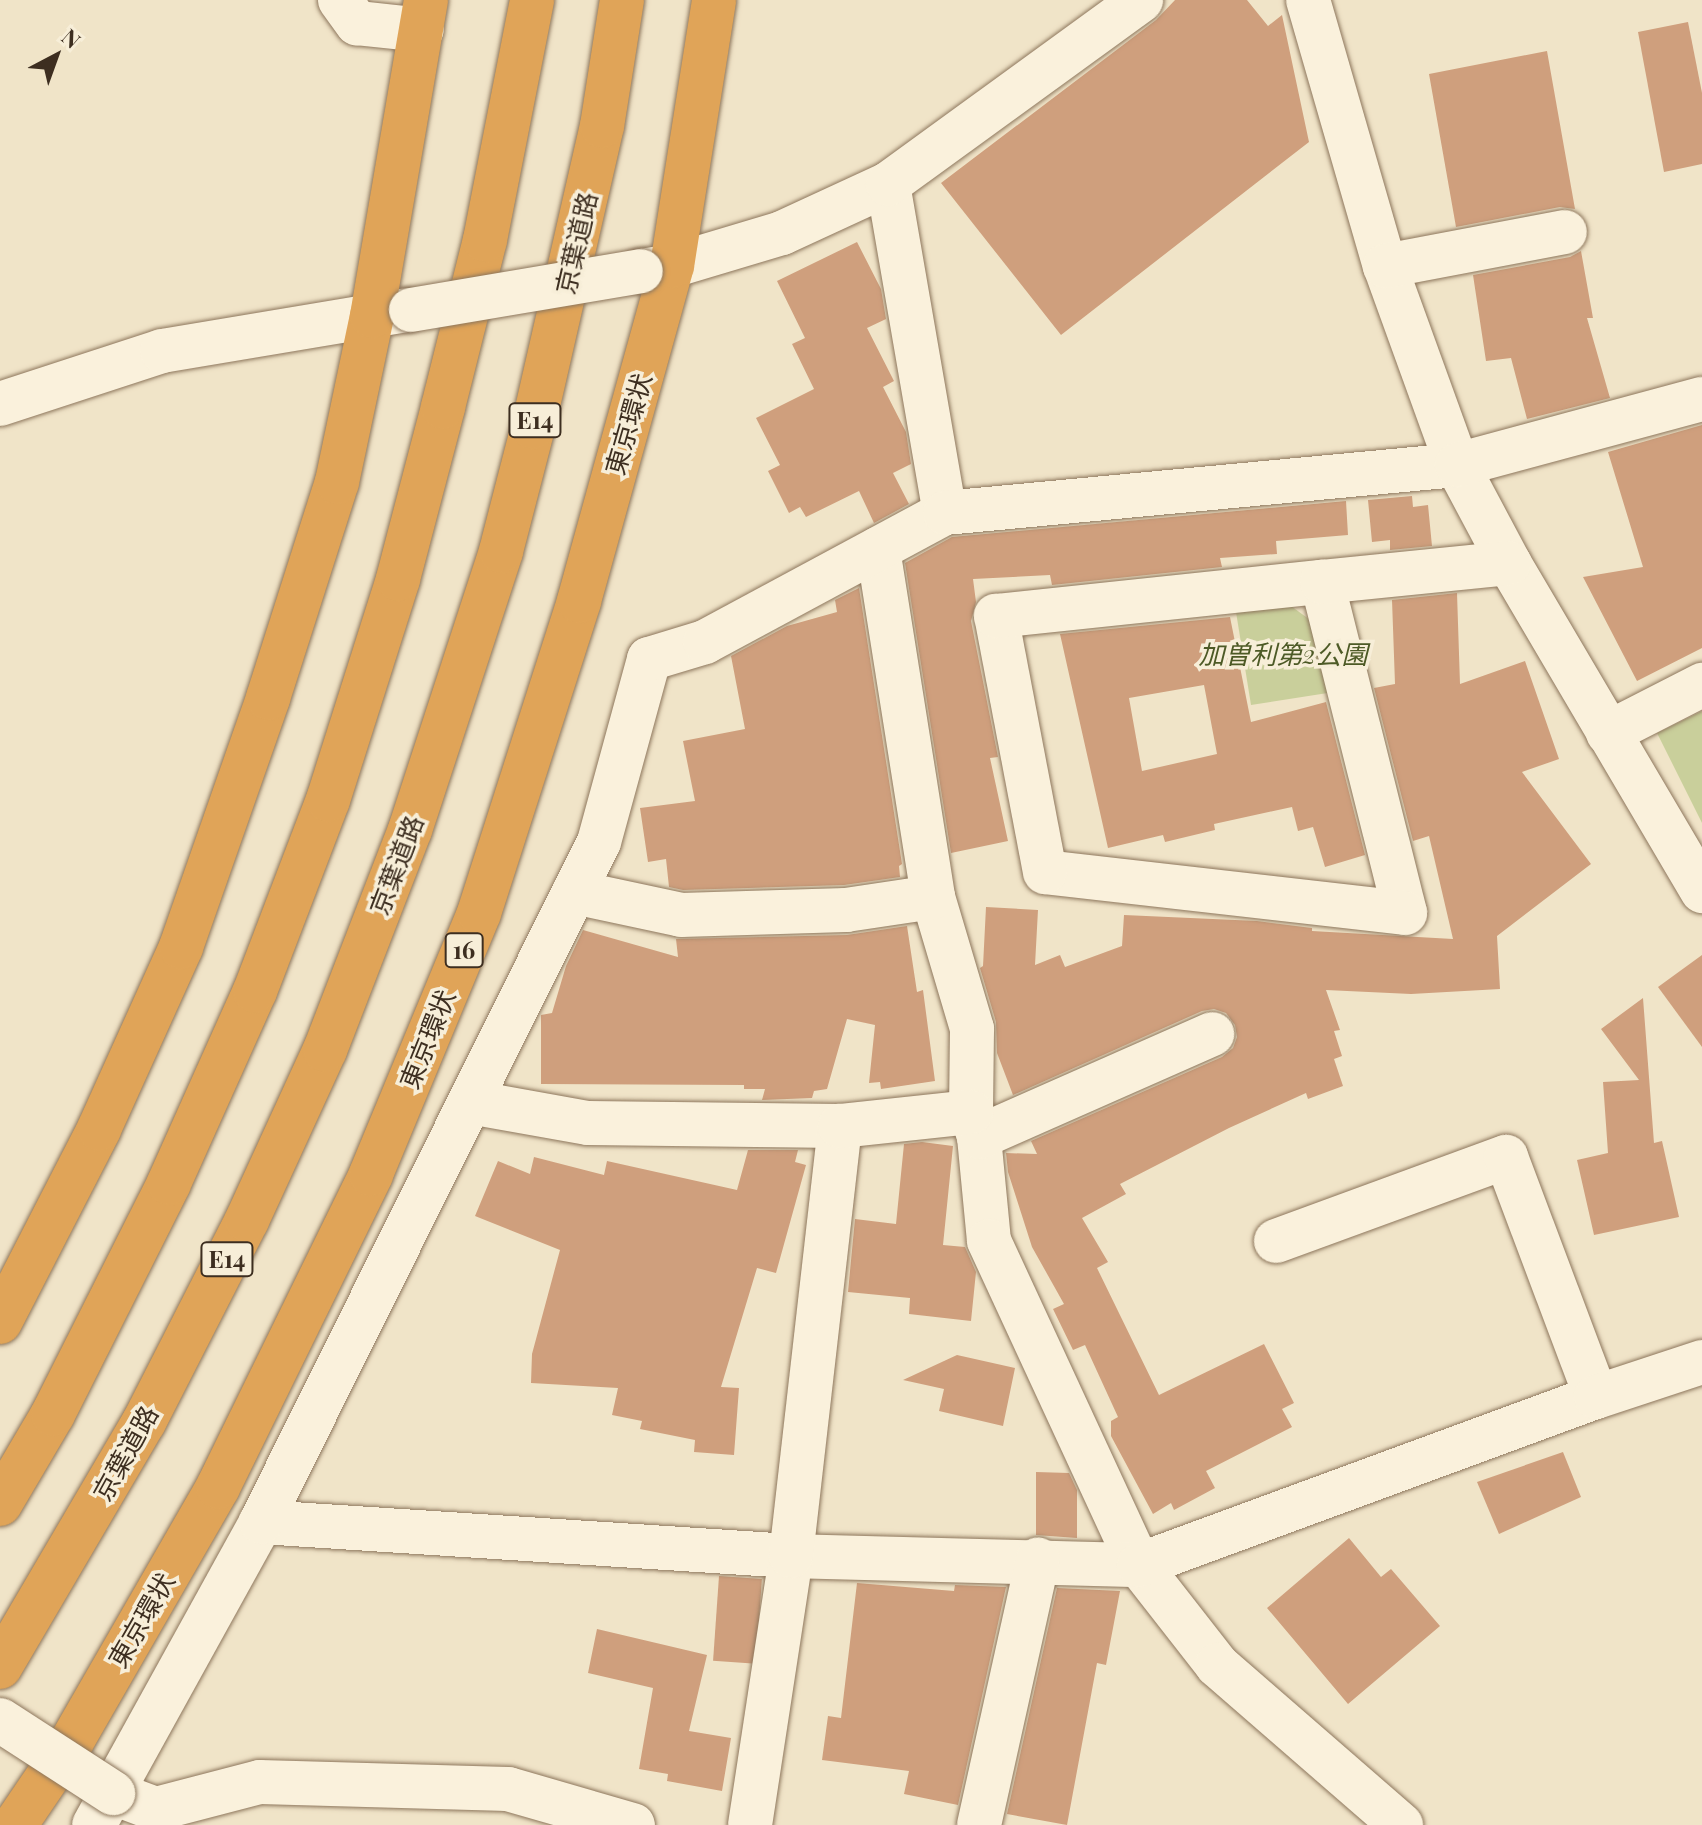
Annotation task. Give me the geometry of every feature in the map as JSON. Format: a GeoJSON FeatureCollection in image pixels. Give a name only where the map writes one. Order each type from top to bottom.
{"type":"FeatureCollection","features":[{"type":"Feature","properties":{"kind":"highway"},"geometry":{"type":"LineString","coordinates":[[0,1504],[53,1414],[169,1183],[255,991],[328,800],[398,579],[439,421],[485,240],[532,0]]}},
{"type":"Feature","properties":{"kind":"highway","name":"京葉道路"},"geometry":{"type":"LineString","coordinates":[[0,1667],[144,1422],[247,1220],[325,1050],[410,830],[497,565],[533,427],[599,140],[622,0]]}},
{"type":"Feature","properties":{"kind":"highway","name":"東京環状"},"geometry":{"type":"LineString","coordinates":[[15,1825],[72,1741],[218,1487],[371,1174],[479,913],[579,601],[657,269],[714,0]]}},
{"type":"Feature","properties":{"kind":"highway"},"geometry":{"type":"LineString","coordinates":[[0,1322],[99,1129],[181,947],[268,698],[392,313],[424,15]]}},
{"type":"Feature","properties":{"kind":"street"},"geometry":{"type":"LineString","coordinates":[[340,0],[357,23],[424,15]]}},
{"type":"Feature","properties":{"kind":"street"},"geometry":{"type":"LineString","coordinates":[[0,404],[162,351],[657,269],[782,233],[888,184],[1141,0]]}},
{"type":"Feature","properties":{"kind":"street"},"geometry":{"type":"LineString","coordinates":[[1308,0],[1385,266],[1457,465],[1509,563],[1702,891]]}},
{"type":"Feature","properties":{"kind":"street"},"geometry":{"type":"LineString","coordinates":[[888,184],[945,513]]}},
{"type":"Feature","properties":{"kind":"street"},"geometry":{"type":"LineString","coordinates":[[1385,266],[1565,232]]}},
{"type":"Feature","properties":{"kind":"street"},"geometry":{"type":"LineString","coordinates":[[103,1809],[261,1522],[599,842],[649,659],[705,642],[945,513],[1457,465],[1702,399]]}},
{"type":"Feature","properties":{"kind":"street"},"geometry":{"type":"LineString","coordinates":[[878,549],[933,897],[972,1029],[975,1125],[989,1241],[1139,1565],[1217,1665],[1401,1825]]}},
{"type":"Feature","properties":{"kind":"street"},"geometry":{"type":"LineString","coordinates":[[1322,582],[1405,913],[1045,872],[996,616],[1322,582],[1509,563]]}},
{"type":"Feature","properties":{"kind":"street"},"geometry":{"type":"LineString","coordinates":[[1608,733],[1702,685]]}},
{"type":"Feature","properties":{"kind":"street"},"geometry":{"type":"LineString","coordinates":[[574,892],[681,915],[846,910],[933,897]]}},
{"type":"Feature","properties":{"kind":"street"},"geometry":{"type":"LineString","coordinates":[[470,1102],[588,1123],[975,1125],[1212,1034]]}},
{"type":"Feature","properties":{"kind":"street"},"geometry":{"type":"LineString","coordinates":[[750,1825],[791,1556],[840,1126]]}},
{"type":"Feature","properties":{"kind":"street"},"geometry":{"type":"LineString","coordinates":[[1276,1241],[1506,1157],[1596,1397]]}},
{"type":"Feature","properties":{"kind":"street"},"geometry":{"type":"LineString","coordinates":[[261,1522],[791,1556],[1038,1559],[1139,1565],[1596,1397],[1702,1362]]}},
{"type":"Feature","properties":{"kind":"street"},"geometry":{"type":"LineString","coordinates":[[979,1825],[1038,1559]]}},
{"type":"Feature","properties":{"kind":"street"},"geometry":{"type":"LineString","coordinates":[[0,1720],[103,1809],[156,1809],[260,1782],[508,1789],[633,1825]]}},
{"type":"Feature","properties":{"kind":"green space","name":"加曽利第2公園"},"geometry":{"type":"Polygon","coordinates":[[[1291,606],[1317,625],[1334,692],[1251,705],[1236,612],[1291,606]]]}},
{"type":"Feature","properties":{"kind":"green space"},"geometry":{"type":"Polygon","coordinates":[[[1702,711],[1702,823],[1657,733],[1702,711]]]}},
{"type":"Feature","properties":{"kind":"building"},"geometry":{"type":"Polygon","coordinates":[[[1175,0],[1247,0],[1268,26],[1282,15],[1309,142],[1061,335],[941,183],[1156,20],[1175,0]]]}},
{"type":"Feature","properties":{"kind":"building"},"geometry":{"type":"Polygon","coordinates":[[[1688,22],[1702,93],[1702,164],[1664,172],[1638,32],[1688,22]]]}},
{"type":"Feature","properties":{"kind":"building"},"geometry":{"type":"Polygon","coordinates":[[[1547,51],[1575,209],[1560,207],[1456,227],[1429,74],[1547,51]]]}},
{"type":"Feature","properties":{"kind":"building"},"geometry":{"type":"Polygon","coordinates":[[[857,242],[881,289],[886,319],[867,328],[894,381],[883,387],[906,432],[911,464],[893,473],[909,504],[874,523],[859,491],[806,517],[800,507],[789,513],[768,471],[780,465],[756,418],[814,389],[792,344],[805,338],[777,281],[857,242]]]}},
{"type":"Feature","properties":{"kind":"building"},"geometry":{"type":"Polygon","coordinates":[[[1581,251],[1593,318],[1587,318],[1610,398],[1527,419],[1511,358],[1486,361],[1473,275],[1570,257],[1581,251]]]}},
{"type":"Feature","properties":{"kind":"building"},"geometry":{"type":"Polygon","coordinates":[[[1702,425],[1702,648],[1637,681],[1583,577],[1643,567],[1608,452],[1702,425]]]}},
{"type":"Feature","properties":{"kind":"building"},"geometry":{"type":"Polygon","coordinates":[[[1412,496],[1413,507],[1428,505],[1432,546],[1390,550],[1390,540],[1372,542],[1368,500],[1412,496]]]}},
{"type":"Feature","properties":{"kind":"building"},"geometry":{"type":"Polygon","coordinates":[[[1346,501],[1348,535],[1276,541],[1277,554],[1220,558],[1222,567],[1052,585],[1050,575],[973,579],[976,602],[971,621],[998,757],[990,758],[1008,841],[951,853],[905,563],[952,537],[1346,501]]]}},
{"type":"Feature","properties":{"kind":"building"},"geometry":{"type":"Polygon","coordinates":[[[859,588],[902,864],[899,866],[900,877],[844,885],[683,890],[669,887],[666,859],[648,862],[640,808],[695,801],[683,741],[745,729],[731,656],[787,626],[837,612],[835,600],[859,588]]]}},
{"type":"Feature","properties":{"kind":"building"},"geometry":{"type":"Polygon","coordinates":[[[1457,593],[1460,684],[1525,661],[1559,759],[1522,772],[1591,864],[1497,936],[1500,989],[1411,994],[1326,990],[1340,1030],[1334,1031],[1342,1056],[1334,1059],[1343,1086],[1308,1099],[1306,1093],[1229,1128],[1120,1184],[1126,1194],[1082,1218],[1108,1262],[1097,1268],[1159,1395],[1264,1344],[1294,1403],[1282,1409],[1292,1427],[1206,1471],[1215,1488],[1174,1510],[1171,1503],[1153,1514],[1111,1436],[1111,1421],[1118,1417],[1085,1345],[1073,1350],[1053,1309],[1064,1304],[1032,1247],[1008,1172],[1006,1153],[1037,1154],[1031,1141],[1222,1057],[1233,1048],[1237,1037],[1235,1025],[1226,1013],[1214,1009],[1202,1011],[1013,1095],[997,1053],[996,1022],[980,968],[983,966],[986,907],[1038,910],[1035,965],[1060,955],[1065,967],[1122,946],[1124,915],[1257,921],[1312,928],[1312,931],[1453,939],[1429,836],[1413,841],[1374,688],[1395,684],[1392,600],[1457,593]]]}},
{"type":"Feature","properties":{"kind":"building"},"geometry":{"type":"Polygon","coordinates":[[[1230,617],[1251,722],[1326,702],[1365,855],[1325,867],[1313,827],[1298,831],[1292,807],[1214,824],[1215,830],[1165,842],[1163,835],[1108,848],[1060,634],[1230,617]],[[1204,685],[1129,698],[1142,771],[1217,754],[1204,685]]]}},
{"type":"Feature","properties":{"kind":"building"},"geometry":{"type":"Polygon","coordinates":[[[907,926],[917,992],[923,990],[935,1081],[881,1089],[880,1082],[869,1083],[875,1025],[847,1019],[827,1089],[814,1091],[812,1098],[762,1100],[765,1089],[744,1089],[744,1085],[541,1084],[541,1015],[552,1013],[566,966],[583,930],[678,957],[676,939],[847,935],[907,926]]]}},
{"type":"Feature","properties":{"kind":"building"},"geometry":{"type":"Polygon","coordinates":[[[1702,955],[1702,1047],[1658,987],[1702,955]]]}},
{"type":"Feature","properties":{"kind":"building"},"geometry":{"type":"Polygon","coordinates":[[[1643,998],[1654,1143],[1662,1141],[1679,1217],[1594,1235],[1577,1160],[1608,1153],[1603,1082],[1639,1080],[1601,1029],[1643,998]]]}},
{"type":"Feature","properties":{"kind":"building"},"geometry":{"type":"Polygon","coordinates":[[[922,1142],[953,1146],[943,1245],[965,1247],[976,1272],[971,1321],[909,1314],[910,1298],[848,1292],[855,1219],[896,1224],[904,1144],[922,1142]]]}},
{"type":"Feature","properties":{"kind":"building"},"geometry":{"type":"Polygon","coordinates":[[[748,1150],[798,1150],[795,1162],[806,1165],[776,1273],[757,1268],[721,1387],[739,1388],[734,1455],[694,1452],[695,1440],[640,1429],[642,1421],[612,1415],[618,1388],[531,1383],[532,1354],[560,1250],[475,1216],[498,1161],[530,1174],[534,1157],[604,1175],[607,1161],[737,1190],[748,1150]]]}},
{"type":"Feature","properties":{"kind":"building"},"geometry":{"type":"Polygon","coordinates":[[[957,1355],[1015,1368],[1003,1426],[939,1411],[944,1389],[903,1380],[957,1355]]]}},
{"type":"Feature","properties":{"kind":"building"},"geometry":{"type":"Polygon","coordinates":[[[1563,1452],[1581,1497],[1499,1534],[1477,1482],[1563,1452]]]}},
{"type":"Feature","properties":{"kind":"building"},"geometry":{"type":"Polygon","coordinates":[[[1036,1472],[1069,1473],[1077,1490],[1077,1538],[1036,1535],[1036,1472]]]}},
{"type":"Feature","properties":{"kind":"building"},"geometry":{"type":"Polygon","coordinates":[[[1349,1538],[1381,1577],[1391,1569],[1440,1626],[1348,1704],[1267,1608],[1349,1538]]]}},
{"type":"Feature","properties":{"kind":"building"},"geometry":{"type":"Polygon","coordinates":[[[719,1576],[762,1579],[756,1664],[713,1661],[719,1576]]]}},
{"type":"Feature","properties":{"kind":"building"},"geometry":{"type":"Polygon","coordinates":[[[857,1583],[954,1591],[955,1585],[1006,1587],[958,1805],[904,1794],[909,1771],[822,1760],[828,1716],[841,1718],[857,1583]]]}},
{"type":"Feature","properties":{"kind":"building"},"geometry":{"type":"Polygon","coordinates":[[[1057,1588],[1120,1591],[1106,1665],[1097,1663],[1067,1825],[1007,1814],[1057,1588]]]}},
{"type":"Feature","properties":{"kind":"building"},"geometry":{"type":"Polygon","coordinates":[[[597,1629],[707,1655],[689,1731],[731,1738],[722,1791],[667,1781],[668,1774],[639,1769],[653,1688],[588,1673],[597,1629]]]}}]}
